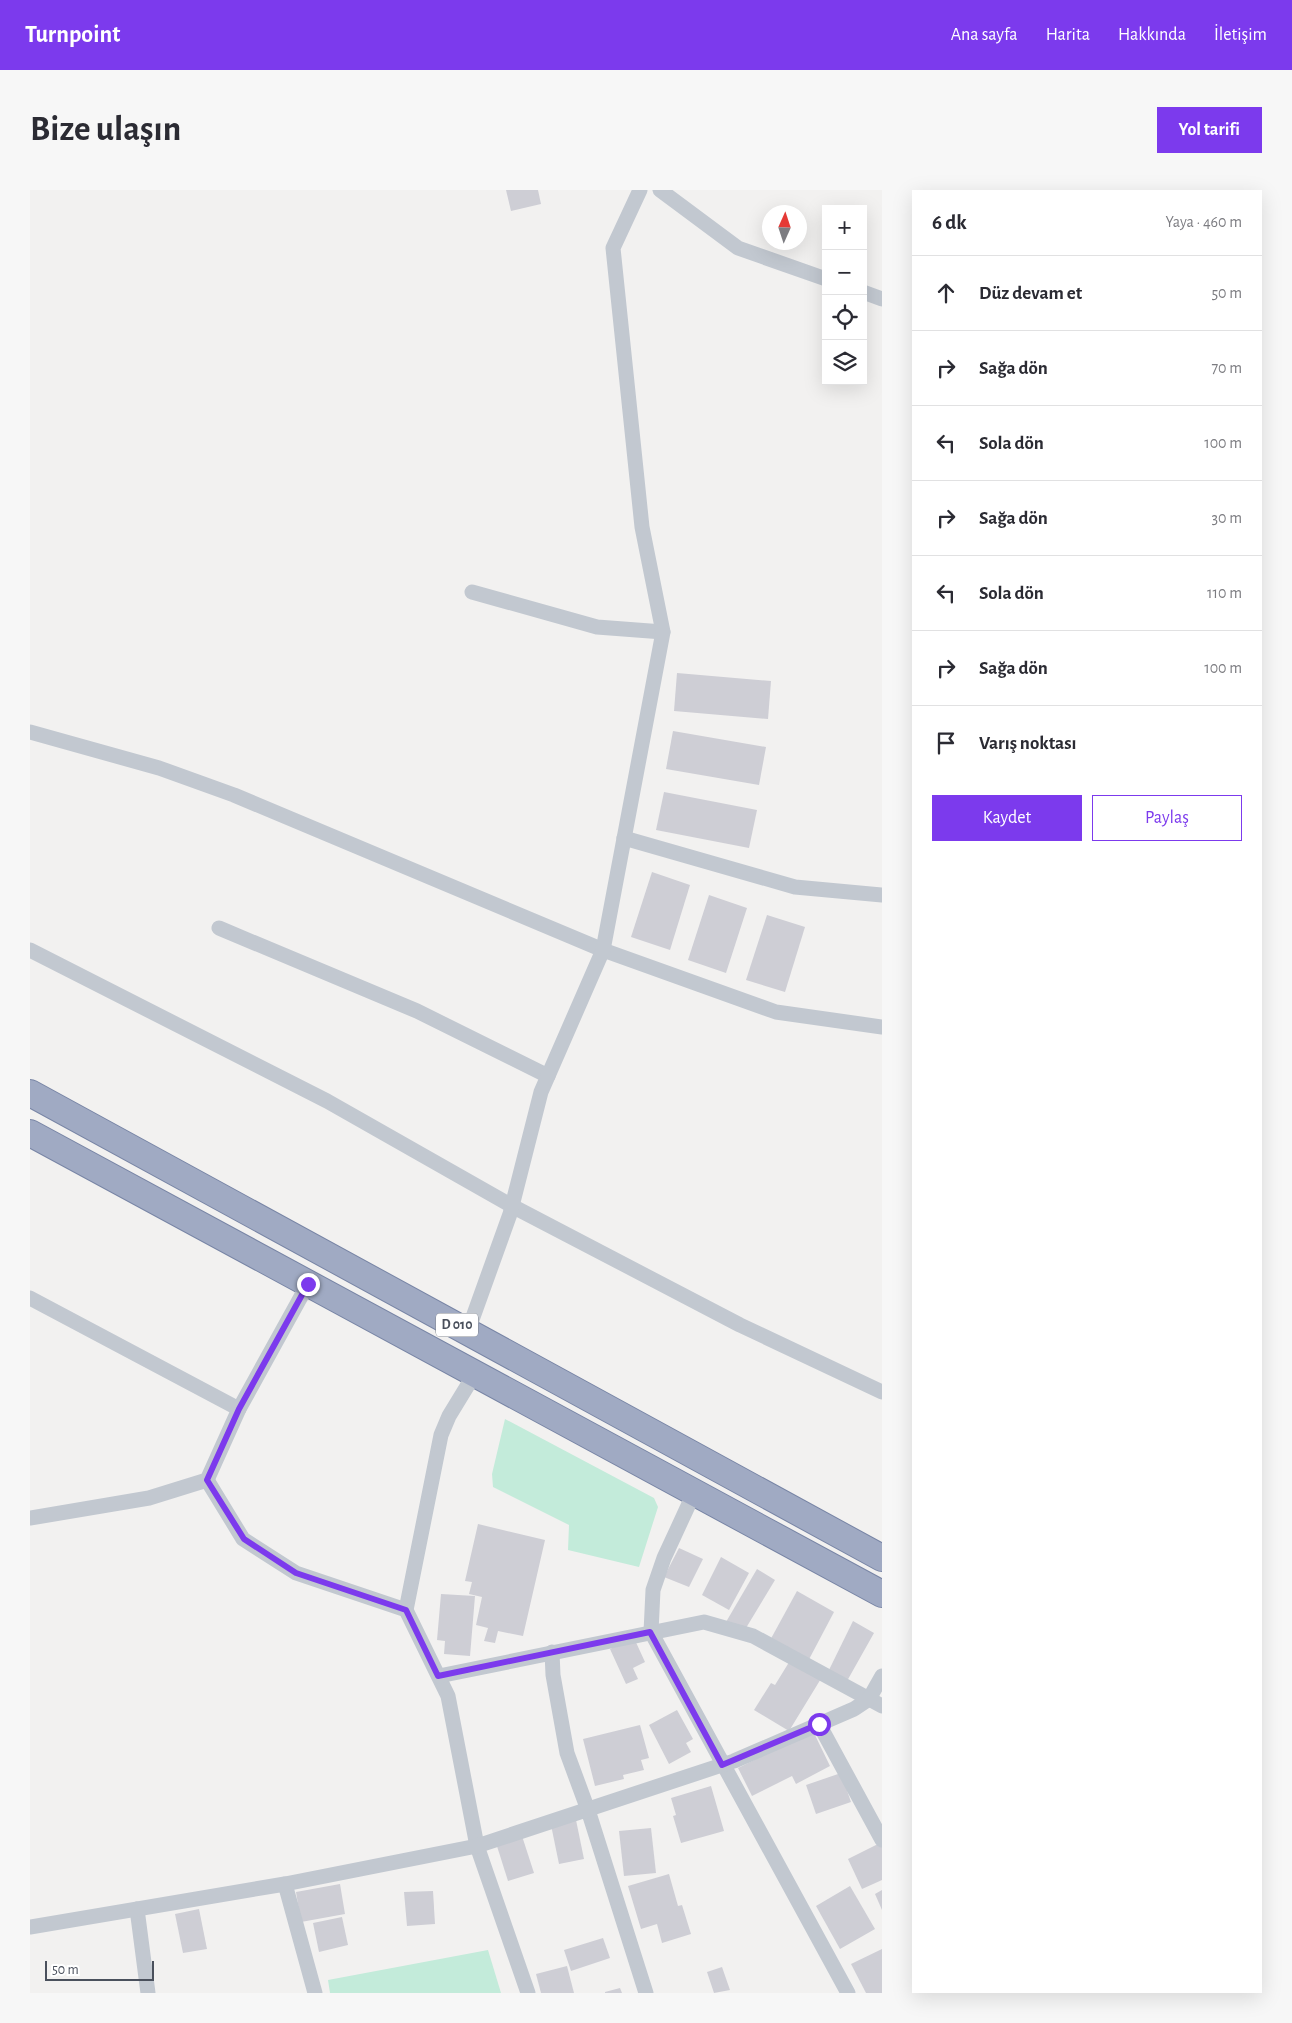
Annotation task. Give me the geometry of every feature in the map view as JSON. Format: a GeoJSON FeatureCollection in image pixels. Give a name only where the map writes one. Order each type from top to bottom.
{"type":"FeatureCollection","features":[{"type":"Feature","properties":{"kind":"highway","name":"D 010"},"geometry":{"type":"LineString","coordinates":[[30,1093],[882,1558]]}},
{"type":"Feature","properties":{"kind":"highway","name":"D 010"},"geometry":{"type":"LineString","coordinates":[[30,1133],[882,1594]]}},
{"type":"Feature","properties":{"kind":"street"},"geometry":{"type":"LineString","coordinates":[[468,1331],[512,1206],[541,1092],[603,950],[663,632],[642,527],[614,248],[640,190]]}},
{"type":"Feature","properties":{"kind":"street"},"geometry":{"type":"LineString","coordinates":[[660,190],[738,248],[822,278]]}},
{"type":"Feature","properties":{"kind":"street"},"geometry":{"type":"LineString","coordinates":[[867,293],[882,299]]}},
{"type":"Feature","properties":{"kind":"street"},"geometry":{"type":"LineString","coordinates":[[472,592],[597,627],[663,632]]}},
{"type":"Feature","properties":{"kind":"street"},"geometry":{"type":"LineString","coordinates":[[30,732],[159,768],[234,795],[603,950],[776,1012],[882,1027]]}},
{"type":"Feature","properties":{"kind":"street"},"geometry":{"type":"LineString","coordinates":[[624,838],[796,887],[882,895]]}},
{"type":"Feature","properties":{"kind":"street"},"geometry":{"type":"LineString","coordinates":[[218,928],[417,1011],[548,1076]]}},
{"type":"Feature","properties":{"kind":"street"},"geometry":{"type":"LineString","coordinates":[[30,950],[327,1101],[512,1206],[740,1325],[882,1392]]}},
{"type":"Feature","properties":{"kind":"street"},"geometry":{"type":"LineString","coordinates":[[30,1518],[150,1498],[207,1480],[239,1409],[308,1284]]}},
{"type":"Feature","properties":{"kind":"street"},"geometry":{"type":"LineString","coordinates":[[30,1298],[239,1409]]}},
{"type":"Feature","properties":{"kind":"street"},"geometry":{"type":"LineString","coordinates":[[474,1374],[449,1416],[441,1435],[406,1610],[448,1696],[477,1846],[528,1993]]}},
{"type":"Feature","properties":{"kind":"street"},"geometry":{"type":"LineString","coordinates":[[207,1480],[244,1539],[296,1573],[406,1610]]}},
{"type":"Feature","properties":{"kind":"street"},"geometry":{"type":"LineString","coordinates":[[694,1493],[664,1558],[653,1590],[650,1632],[848,1993]]}},
{"type":"Feature","properties":{"kind":"street"},"geometry":{"type":"LineString","coordinates":[[438,1676],[704,1622],[753,1636],[876,1703]]}},
{"type":"Feature","properties":{"kind":"street"},"geometry":{"type":"LineString","coordinates":[[552,1652],[553,1675],[567,1753],[588,1810],[646,1993]]}},
{"type":"Feature","properties":{"kind":"street"},"geometry":{"type":"LineString","coordinates":[[876,1703],[882,1676]]}},
{"type":"Feature","properties":{"kind":"street"},"geometry":{"type":"LineString","coordinates":[[30,1927],[285,1884],[477,1846],[722,1765],[819,1724],[876,1703]]}},
{"type":"Feature","properties":{"kind":"street"},"geometry":{"type":"LineString","coordinates":[[819,1724],[882,1840]]}},
{"type":"Feature","properties":{"kind":"street"},"geometry":{"type":"LineString","coordinates":[[285,1884],[315,1993]]}},
{"type":"Feature","properties":{"kind":"street"},"geometry":{"type":"LineString","coordinates":[[137,1909],[148,1993]]}},
{"type":"Feature","properties":{"kind":"green space"},"geometry":{"type":"Polygon","coordinates":[[[505,1419],[654,1498],[658,1507],[639,1567],[568,1550],[569,1525],[493,1487],[492,1474],[505,1419]]]}},
{"type":"Feature","properties":{"kind":"green space"},"geometry":{"type":"Polygon","coordinates":[[[488,1950],[501,1993],[330,1993],[328,1980],[488,1950]]]}},
{"type":"Feature","properties":{"kind":"building"},"geometry":{"type":"Polygon","coordinates":[[[506,190],[538,190],[541,204],[511,211],[506,190]]]}},
{"type":"Feature","properties":{"kind":"building"},"geometry":{"type":"Polygon","coordinates":[[[677,673],[771,681],[768,719],[674,711],[677,673]]]}},
{"type":"Feature","properties":{"kind":"building"},"geometry":{"type":"Polygon","coordinates":[[[673,731],[766,747],[759,785],[666,769],[673,731]]]}},
{"type":"Feature","properties":{"kind":"building"},"geometry":{"type":"Polygon","coordinates":[[[664,792],[757,810],[749,848],[656,830],[664,792]]]}},
{"type":"Feature","properties":{"kind":"building"},"geometry":{"type":"Polygon","coordinates":[[[652,872],[690,885],[670,950],[631,937],[652,872]]]}},
{"type":"Feature","properties":{"kind":"building"},"geometry":{"type":"Polygon","coordinates":[[[709,895],[747,908],[726,973],[688,960],[709,895]]]}},
{"type":"Feature","properties":{"kind":"building"},"geometry":{"type":"Polygon","coordinates":[[[767,915],[805,927],[785,992],[746,980],[767,915]]]}},
{"type":"Feature","properties":{"kind":"building"},"geometry":{"type":"Polygon","coordinates":[[[478,1524],[545,1540],[523,1636],[498,1631],[495,1643],[484,1641],[488,1628],[476,1625],[482,1597],[469,1594],[472,1582],[465,1581],[478,1524]]]}},
{"type":"Feature","properties":{"kind":"building"},"geometry":{"type":"Polygon","coordinates":[[[679,1548],[703,1559],[689,1587],[664,1577],[679,1548]]]}},
{"type":"Feature","properties":{"kind":"building"},"geometry":{"type":"Polygon","coordinates":[[[721,1557],[749,1573],[729,1610],[702,1595],[721,1557]]]}},
{"type":"Feature","properties":{"kind":"building"},"geometry":{"type":"Polygon","coordinates":[[[757,1569],[775,1580],[743,1633],[726,1622],[757,1569]]]}},
{"type":"Feature","properties":{"kind":"building"},"geometry":{"type":"Polygon","coordinates":[[[797,1591],[834,1612],[806,1665],[768,1644],[797,1591]]]}},
{"type":"Feature","properties":{"kind":"building"},"geometry":{"type":"Polygon","coordinates":[[[441,1594],[475,1596],[470,1656],[444,1654],[445,1641],[437,1640],[441,1594]]]}},
{"type":"Feature","properties":{"kind":"building"},"geometry":{"type":"Polygon","coordinates":[[[853,1621],[874,1633],[847,1681],[828,1672],[853,1621]]]}},
{"type":"Feature","properties":{"kind":"building"},"geometry":{"type":"Polygon","coordinates":[[[634,1638],[645,1662],[633,1668],[638,1679],[626,1684],[610,1649],[634,1638]]]}},
{"type":"Feature","properties":{"kind":"building"},"geometry":{"type":"Polygon","coordinates":[[[791,1659],[822,1677],[789,1731],[754,1710],[771,1683],[775,1685],[791,1659]]]}},
{"type":"Feature","properties":{"kind":"building"},"geometry":{"type":"Polygon","coordinates":[[[677,1710],[693,1739],[686,1743],[691,1752],[669,1764],[649,1725],[677,1710]]]}},
{"type":"Feature","properties":{"kind":"building"},"geometry":{"type":"Polygon","coordinates":[[[640,1725],[649,1758],[641,1760],[644,1770],[623,1775],[624,1779],[595,1786],[583,1739],[640,1725]]]}},
{"type":"Feature","properties":{"kind":"building"},"geometry":{"type":"Polygon","coordinates":[[[813,1731],[830,1766],[796,1784],[792,1776],[752,1796],[738,1768],[813,1731]]]}},
{"type":"Feature","properties":{"kind":"building"},"geometry":{"type":"Polygon","coordinates":[[[841,1773],[851,1802],[816,1814],[806,1785],[841,1773]]]}},
{"type":"Feature","properties":{"kind":"building"},"geometry":{"type":"Polygon","coordinates":[[[711,1786],[724,1831],[681,1843],[673,1816],[676,1815],[671,1798],[711,1786]]]}},
{"type":"Feature","properties":{"kind":"building"},"geometry":{"type":"Polygon","coordinates":[[[576,1820],[584,1859],[559,1864],[551,1825],[576,1820]]]}},
{"type":"Feature","properties":{"kind":"building"},"geometry":{"type":"Polygon","coordinates":[[[651,1828],[656,1873],[624,1876],[619,1831],[651,1828]]]}},
{"type":"Feature","properties":{"kind":"building"},"geometry":{"type":"Polygon","coordinates":[[[522,1836],[534,1873],[508,1881],[496,1843],[522,1836]]]}},
{"type":"Feature","properties":{"kind":"building"},"geometry":{"type":"Polygon","coordinates":[[[880,1843],[882,1847],[882,1880],[862,1889],[848,1859],[880,1843]]]}},
{"type":"Feature","properties":{"kind":"building"},"geometry":{"type":"Polygon","coordinates":[[[669,1874],[678,1906],[682,1905],[691,1934],[662,1943],[657,1924],[641,1929],[628,1886],[669,1874]]]}},
{"type":"Feature","properties":{"kind":"building"},"geometry":{"type":"Polygon","coordinates":[[[340,1884],[345,1914],[301,1922],[296,1892],[340,1884]]]}},
{"type":"Feature","properties":{"kind":"building"},"geometry":{"type":"Polygon","coordinates":[[[850,1886],[875,1929],[840,1949],[816,1906],[850,1886]]]}},
{"type":"Feature","properties":{"kind":"building"},"geometry":{"type":"Polygon","coordinates":[[[882,1890],[882,1910],[875,1894],[882,1890]]]}},
{"type":"Feature","properties":{"kind":"building"},"geometry":{"type":"Polygon","coordinates":[[[433,1891],[435,1924],[407,1926],[404,1892],[433,1891]]]}},
{"type":"Feature","properties":{"kind":"building"},"geometry":{"type":"Polygon","coordinates":[[[199,1909],[207,1949],[183,1953],[175,1914],[199,1909]]]}},
{"type":"Feature","properties":{"kind":"building"},"geometry":{"type":"Polygon","coordinates":[[[342,1917],[348,1945],[319,1952],[313,1923],[342,1917]]]}},
{"type":"Feature","properties":{"kind":"building"},"geometry":{"type":"Polygon","coordinates":[[[603,1938],[610,1958],[571,1971],[564,1950],[603,1938]]]}},
{"type":"Feature","properties":{"kind":"building"},"geometry":{"type":"Polygon","coordinates":[[[882,1949],[882,1993],[866,1993],[851,1964],[882,1949]]]}},
{"type":"Feature","properties":{"kind":"building"},"geometry":{"type":"Polygon","coordinates":[[[567,1966],[574,1993],[541,1993],[536,1974],[567,1966]]]}},
{"type":"Feature","properties":{"kind":"building"},"geometry":{"type":"Polygon","coordinates":[[[722,1967],[730,1990],[714,1993],[707,1972],[722,1967]]]}},
{"type":"Feature","properties":{"kind":"building"},"geometry":{"type":"Polygon","coordinates":[[[620,1988],[622,1993],[605,1993],[605,1992],[620,1988]]]}},
{"type":"Feature","properties":{"kind":"route"},"geometry":{"type":"LineString","coordinates":[[308,1284],[239,1409],[207,1480],[244,1539],[296,1573],[406,1610],[438,1676],[650,1632],[722,1765],[819,1724]]}}]}
